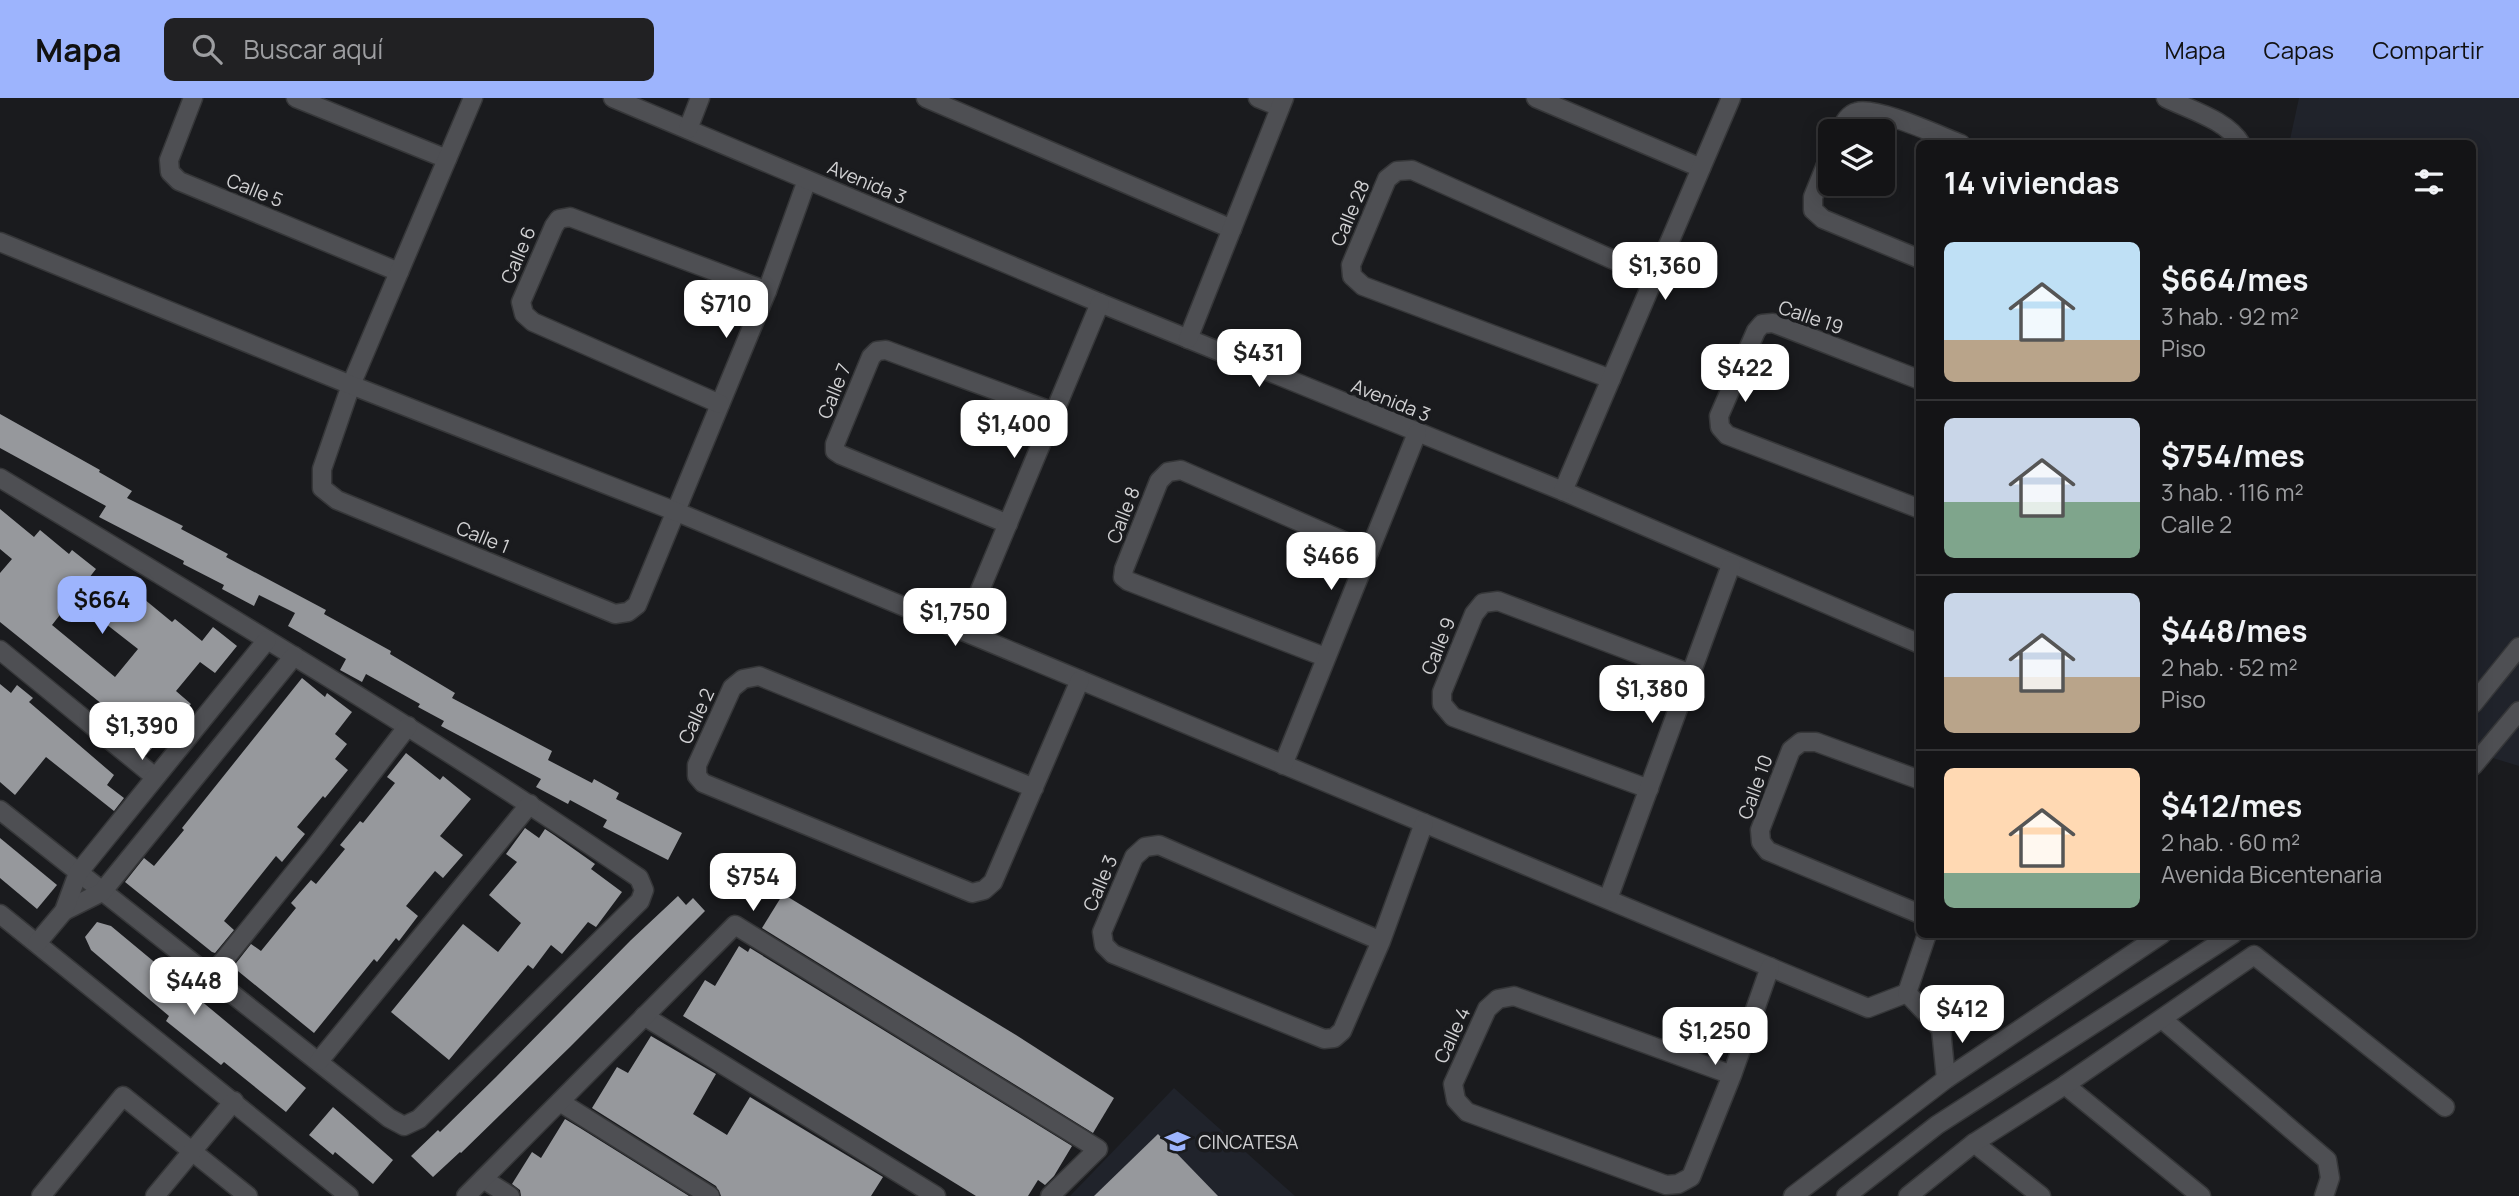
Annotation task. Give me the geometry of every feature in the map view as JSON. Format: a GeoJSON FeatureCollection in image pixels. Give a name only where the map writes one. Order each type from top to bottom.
{"type":"FeatureCollection","features":[{"type":"Feature","properties":{"kind":"street","name":"Calle 5"},"geometry":{"type":"LineString","coordinates":[[193,98],[169,160],[170,172],[179,181],[400,272]]}},
{"type":"Feature","properties":{"kind":"street"},"geometry":{"type":"LineString","coordinates":[[296,98],[447,159]]}},
{"type":"Feature","properties":{"kind":"street"},"geometry":{"type":"LineString","coordinates":[[351,386],[473,98]]}},
{"type":"Feature","properties":{"kind":"street","name":"Avenida 3"},"geometry":{"type":"LineString","coordinates":[[613,98],[1100,303],[1563,491],[1916,642]]}},
{"type":"Feature","properties":{"kind":"street"},"geometry":{"type":"LineString","coordinates":[[688,129],[700,98]]}},
{"type":"Feature","properties":{"kind":"street"},"geometry":{"type":"LineString","coordinates":[[926,98],[1232,229]]}},
{"type":"Feature","properties":{"kind":"street"},"geometry":{"type":"LineString","coordinates":[[1188,339],[1282,102],[1258,98]]}},
{"type":"Feature","properties":{"kind":"street"},"geometry":{"type":"LineString","coordinates":[[1536,98],[1701,168]]}},
{"type":"Feature","properties":{"kind":"street"},"geometry":{"type":"LineString","coordinates":[[1563,491],[1731,98]]}},
{"type":"Feature","properties":{"kind":"street"},"geometry":{"type":"LineString","coordinates":[[2166,98],[2223,126],[2239,140]]}},
{"type":"Feature","properties":{"kind":"street"},"geometry":{"type":"LineString","coordinates":[[1846,119],[1856,112],[1873,111],[1894,119]]}},
{"type":"Feature","properties":{"kind":"street"},"geometry":{"type":"LineString","coordinates":[[1895,119],[1950,140]]}},
{"type":"Feature","properties":{"kind":"street","name":"Calle 28"},"geometry":{"type":"LineString","coordinates":[[1611,379],[1363,286],[1352,276],[1351,265],[1387,179],[1397,171],[1412,170],[1654,278]]}},
{"type":"Feature","properties":{"kind":"street"},"geometry":{"type":"LineString","coordinates":[[677,512],[767,291],[807,180]]}},
{"type":"Feature","properties":{"kind":"street"},"geometry":{"type":"LineString","coordinates":[[1818,185],[1813,197],[1813,211],[1823,219],[1916,257]]}},
{"type":"Feature","properties":{"kind":"street","name":"Calle 6"},"geometry":{"type":"LineString","coordinates":[[720,404],[533,322],[524,314],[521,302],[554,226],[559,219],[570,217],[767,291]]}},
{"type":"Feature","properties":{"kind":"street"},"geometry":{"type":"LineString","coordinates":[[0,242],[351,386],[677,512],[1868,1008],[1907,993]]}},
{"type":"Feature","properties":{"kind":"street"},"geometry":{"type":"LineString","coordinates":[[963,631],[1100,303]]}},
{"type":"Feature","properties":{"kind":"street","name":"Calle 19"},"geometry":{"type":"LineString","coordinates":[[1916,378],[1773,323],[1762,324],[1756,331],[1719,416],[1720,427],[1727,435],[1916,507]]}},
{"type":"Feature","properties":{"kind":"street","name":"Calle 7"},"geometry":{"type":"LineString","coordinates":[[1007,524],[835,451],[835,444],[871,357],[877,351],[886,350],[1054,412]]}},
{"type":"Feature","properties":{"kind":"street","name":"Calle 1"},"geometry":{"type":"LineString","coordinates":[[351,386],[322,469],[322,488],[337,500],[615,614],[628,612],[637,605],[677,512]]}},
{"type":"Feature","properties":{"kind":"street"},"geometry":{"type":"LineString","coordinates":[[1283,765],[1417,433]]}},
{"type":"Feature","properties":{"kind":"street","name":"Calle 8"},"geometry":{"type":"LineString","coordinates":[[1325,657],[1128,581],[1123,576],[1159,481],[1168,472],[1181,470],[1369,552]]}},
{"type":"Feature","properties":{"kind":"street"},"geometry":{"type":"LineString","coordinates":[[0,478],[408,726],[530,804],[639,878],[644,890],[640,901],[419,1119],[404,1126],[389,1118],[0,810]]}},
{"type":"Feature","properties":{"kind":"street"},"geometry":{"type":"LineString","coordinates":[[1608,899],[1731,565]]}},
{"type":"Feature","properties":{"kind":"street","name":"Calle 9"},"geometry":{"type":"LineString","coordinates":[[1649,789],[1453,717],[1442,704],[1443,692],[1474,614],[1483,603],[1499,601],[1691,674]]}},
{"type":"Feature","properties":{"kind":"street"},"geometry":{"type":"LineString","coordinates":[[37,943],[64,911],[78,873],[267,640]]}},
{"type":"Feature","properties":{"kind":"street"},"geometry":{"type":"LineString","coordinates":[[2476,700],[2519,647]]}},
{"type":"Feature","properties":{"kind":"street"},"geometry":{"type":"LineString","coordinates":[[0,650],[155,777]]}},
{"type":"Feature","properties":{"kind":"street"},"geometry":{"type":"LineString","coordinates":[[64,911],[102,892],[294,656]]}},
{"type":"Feature","properties":{"kind":"street","name":"Calle 2"},"geometry":{"type":"LineString","coordinates":[[759,676],[1034,788],[993,882],[984,890],[972,893],[703,783],[697,776],[696,765],[732,688],[743,679],[759,676]]}},
{"type":"Feature","properties":{"kind":"street"},"geometry":{"type":"LineString","coordinates":[[1034,788],[1080,680]]}},
{"type":"Feature","properties":{"kind":"street"},"geometry":{"type":"LineString","coordinates":[[2476,762],[2519,711]]}},
{"type":"Feature","properties":{"kind":"street"},"geometry":{"type":"LineString","coordinates":[[211,976],[408,726]]}},
{"type":"Feature","properties":{"kind":"street","name":"Calle 10"},"geometry":{"type":"LineString","coordinates":[[1916,779],[1816,742],[1801,743],[1791,750],[1760,830],[1761,842],[1768,851],[1916,912]]}},
{"type":"Feature","properties":{"kind":"street"},"geometry":{"type":"LineString","coordinates":[[319,1061],[530,804]]}},
{"type":"Feature","properties":{"kind":"street"},"geometry":{"type":"LineString","coordinates":[[1381,941],[1424,822]]}},
{"type":"Feature","properties":{"kind":"street","name":"Calle 3"},"geometry":{"type":"LineString","coordinates":[[1158,845],[1381,941],[1342,1031],[1334,1038],[1324,1040],[1114,954],[1104,945],[1102,932],[1134,857],[1145,847],[1158,845]]}},
{"type":"Feature","properties":{"kind":"street"},"geometry":{"type":"LineString","coordinates":[[0,914],[349,1196]]}},
{"type":"Feature","properties":{"kind":"street"},"geometry":{"type":"LineString","coordinates":[[466,1196],[735,925],[1098,1149],[1050,1196]]}},
{"type":"Feature","properties":{"kind":"street"},"geometry":{"type":"LineString","coordinates":[[1907,993],[1926,938]]}},
{"type":"Feature","properties":{"kind":"street"},"geometry":{"type":"LineString","coordinates":[[1793,1196],[1946,1079],[2156,938]]}},
{"type":"Feature","properties":{"kind":"street"},"geometry":{"type":"LineString","coordinates":[[1846,1196],[1937,1125],[2228,938]]}},
{"type":"Feature","properties":{"kind":"street"},"geometry":{"type":"LineString","coordinates":[[2233,938],[2445,1107]]}},
{"type":"Feature","properties":{"kind":"street"},"geometry":{"type":"LineString","coordinates":[[1908,1196],[1974,1143],[2065,1085],[2254,955]]}},
{"type":"Feature","properties":{"kind":"street"},"geometry":{"type":"LineString","coordinates":[[1732,1074],[1770,967]]}},
{"type":"Feature","properties":{"kind":"street"},"geometry":{"type":"LineString","coordinates":[[1907,993],[1941,1029],[1946,1079]]}},
{"type":"Feature","properties":{"kind":"street","name":"Calle 4"},"geometry":{"type":"LineString","coordinates":[[1514,996],[1732,1074],[1691,1177],[1678,1184],[1666,1185],[1468,1111],[1456,1100],[1452,1084],[1486,1009],[1498,999],[1514,996]]}},
{"type":"Feature","properties":{"kind":"street"},"geometry":{"type":"LineString","coordinates":[[644,1016],[936,1196]]}},
{"type":"Feature","properties":{"kind":"street"},"geometry":{"type":"LineString","coordinates":[[2162,1019],[2327,1160],[2330,1178],[2323,1196]]}},
{"type":"Feature","properties":{"kind":"street"},"geometry":{"type":"LineString","coordinates":[[2065,1085],[2201,1196]]}},
{"type":"Feature","properties":{"kind":"street"},"geometry":{"type":"LineString","coordinates":[[41,1196],[123,1096],[248,1196]]}},
{"type":"Feature","properties":{"kind":"street"},"geometry":{"type":"LineString","coordinates":[[155,1196],[234,1101]]}},
{"type":"Feature","properties":{"kind":"street"},"geometry":{"type":"LineString","coordinates":[[560,1102],[710,1196]]}},
{"type":"Feature","properties":{"kind":"street"},"geometry":{"type":"LineString","coordinates":[[1974,1143],[2041,1196]]}},
{"type":"Feature","properties":{"kind":"street"},"geometry":{"type":"LineString","coordinates":[[483,1179],[510,1196]]}},
{"type":"Feature","properties":{"kind":"shaded area"},"geometry":{"type":"Polygon","coordinates":[[[2299,98],[2519,98],[2519,766],[2476,753],[2476,140],[2290,140],[2299,98]]]}},
{"type":"Feature","properties":{"kind":"shaded area","name":"CINCATESA"},"geometry":{"type":"Polygon","coordinates":[[[1174,1088],[1295,1196],[1070,1196],[1174,1088]]]}},
{"type":"Feature","properties":{"kind":"building"},"geometry":{"type":"Polygon","coordinates":[[[0,414],[132,491],[127,498],[183,526],[181,529],[228,554],[226,557],[326,610],[324,614],[391,651],[390,654],[455,693],[452,698],[552,751],[548,760],[592,783],[594,779],[619,793],[616,799],[682,833],[668,860],[603,827],[607,820],[570,800],[568,804],[536,787],[541,779],[441,726],[444,721],[418,707],[420,704],[366,674],[362,682],[340,670],[346,659],[288,626],[295,613],[259,595],[254,606],[222,589],[224,585],[183,564],[184,561],[99,517],[106,506],[0,448],[0,414]]]}},
{"type":"Feature","properties":{"kind":"building"},"geometry":{"type":"Polygon","coordinates":[[[0,509],[34,537],[40,530],[69,554],[72,550],[96,569],[52,625],[115,677],[138,649],[106,624],[133,590],[172,622],[175,619],[202,641],[213,627],[237,646],[215,673],[200,662],[176,691],[191,704],[146,755],[121,733],[128,725],[0,622],[0,573],[12,559],[0,549],[0,509]]]}},
{"type":"Feature","properties":{"kind":"building"},"geometry":{"type":"Polygon","coordinates":[[[302,678],[325,697],[327,693],[352,712],[335,734],[347,744],[335,759],[348,770],[297,827],[305,834],[282,862],[276,856],[224,921],[234,930],[215,953],[125,882],[144,858],[154,866],[302,678]]]}},
{"type":"Feature","properties":{"kind":"building"},"geometry":{"type":"Polygon","coordinates":[[[0,684],[11,693],[17,685],[33,698],[29,702],[114,775],[107,785],[124,798],[114,811],[46,757],[15,795],[0,782],[0,684]]]}},
{"type":"Feature","properties":{"kind":"building"},"geometry":{"type":"Polygon","coordinates":[[[406,753],[440,780],[443,776],[471,799],[440,836],[463,855],[443,878],[435,871],[406,906],[418,916],[399,941],[396,938],[377,962],[374,959],[314,1033],[233,967],[251,944],[261,951],[296,908],[291,903],[311,880],[316,884],[345,849],[340,845],[360,821],[363,823],[395,783],[387,777],[406,753]]]}},
{"type":"Feature","properties":{"kind":"building"},"geometry":{"type":"Polygon","coordinates":[[[525,828],[539,838],[545,829],[595,864],[591,869],[622,892],[596,927],[588,922],[562,954],[551,945],[533,969],[528,965],[449,1060],[391,1012],[463,924],[498,952],[521,923],[489,895],[517,862],[506,854],[525,828]]]}},
{"type":"Feature","properties":{"kind":"building"},"geometry":{"type":"Polygon","coordinates":[[[0,838],[57,885],[37,909],[0,878],[0,838]]]}},
{"type":"Feature","properties":{"kind":"building"},"geometry":{"type":"Polygon","coordinates":[[[783,894],[1016,1035],[1114,1098],[1093,1133],[762,928],[783,894]]]}},
{"type":"Feature","properties":{"kind":"building"},"geometry":{"type":"Polygon","coordinates":[[[678,896],[686,905],[693,898],[705,911],[571,1046],[433,1177],[411,1156],[438,1130],[440,1132],[678,896]]]}},
{"type":"Feature","properties":{"kind":"building"},"geometry":{"type":"Polygon","coordinates":[[[97,922],[111,926],[306,1088],[286,1112],[224,1062],[221,1065],[166,1021],[169,1016],[91,950],[85,937],[97,922]]]}},
{"type":"Feature","properties":{"kind":"building"},"geometry":{"type":"Polygon","coordinates":[[[739,946],[748,952],[750,948],[1072,1146],[1054,1176],[1045,1185],[1038,1180],[1028,1196],[976,1196],[683,1016],[705,980],[715,986],[739,946]]]}},
{"type":"Feature","properties":{"kind":"building"},"geometry":{"type":"Polygon","coordinates":[[[651,1036],[716,1074],[693,1114],[727,1135],[750,1097],[883,1177],[871,1196],[721,1196],[716,1186],[592,1108],[617,1067],[628,1073],[651,1036]]]}},
{"type":"Feature","properties":{"kind":"building"},"geometry":{"type":"Polygon","coordinates":[[[333,1107],[393,1160],[373,1184],[335,1152],[333,1155],[309,1135],[333,1107]]]}},
{"type":"Feature","properties":{"kind":"building"},"geometry":{"type":"Polygon","coordinates":[[[565,1119],[689,1196],[521,1196],[520,1190],[512,1184],[532,1152],[541,1158],[565,1119]]]}},
{"type":"Feature","properties":{"kind":"building"},"geometry":{"type":"Polygon","coordinates":[[[1158,1134],[1218,1196],[1094,1196],[1158,1134]]]}},
{"type":"Feature","properties":{"kind":"place","name":"CINCATESA"},"geometry":{"type":"Point","coordinates":[1178,1142]}}]}
